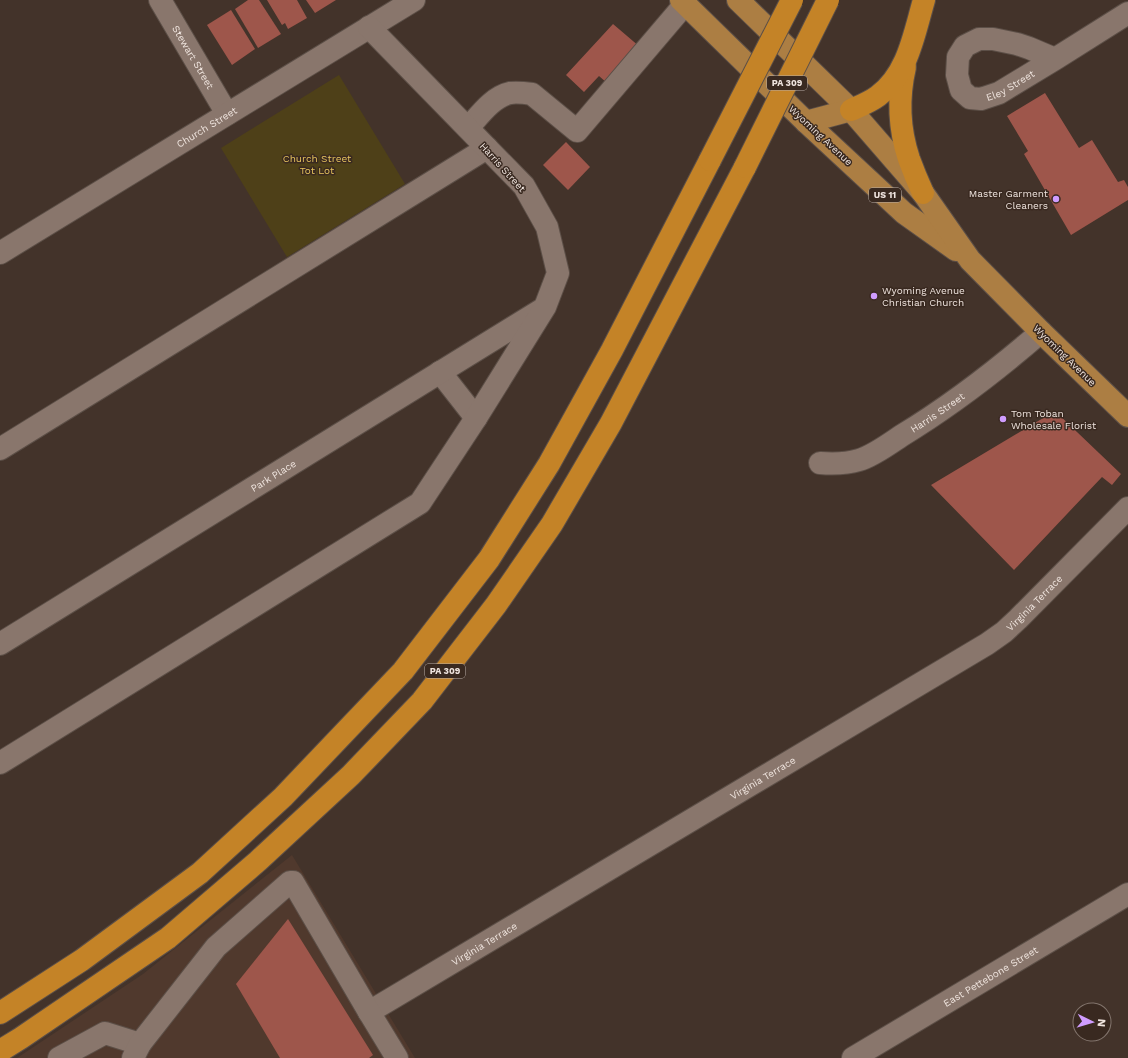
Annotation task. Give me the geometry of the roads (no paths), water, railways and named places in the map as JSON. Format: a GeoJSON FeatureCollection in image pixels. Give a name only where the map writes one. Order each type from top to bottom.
{"type":"FeatureCollection","features":[{"type":"Feature","properties":{"kind":"highway","name":"PA 309"},"geometry":{"type":"LineString","coordinates":[[0,1013],[82,960],[200,873],[284,796],[403,671],[489,559],[549,464],[612,350],[792,0]]}},
{"type":"Feature","properties":{"kind":"highway","name":"PA 309"},"geometry":{"type":"LineString","coordinates":[[0,1051],[168,938],[258,862],[351,775],[422,701],[496,605],[552,524],[611,423],[745,167],[828,0]]}},
{"type":"Feature","properties":{"kind":"highway"},"geometry":{"type":"LineString","coordinates":[[923,193],[909,158],[904,140],[901,123],[900,93],[906,60],[924,0]]}},
{"type":"Feature","properties":{"kind":"highway"},"geometry":{"type":"LineString","coordinates":[[851,110],[868,103],[884,92],[898,76],[906,60]]}},
{"type":"Feature","properties":{"kind":"main road","name":"Wyoming Avenue"},"geometry":{"type":"LineString","coordinates":[[738,0],[851,110],[923,193],[970,260],[1040,332],[1128,416]]}},
{"type":"Feature","properties":{"kind":"main road","name":"Wyoming Avenue"},"geometry":{"type":"LineString","coordinates":[[683,2],[806,122],[904,213],[970,260]]}},
{"type":"Feature","properties":{"kind":"main road"},"geometry":{"type":"LineString","coordinates":[[806,122],[851,110]]}},
{"type":"Feature","properties":{"kind":"street","name":"Stewart Street"},"geometry":{"type":"LineString","coordinates":[[160,0],[227,114]]}},
{"type":"Feature","properties":{"kind":"street","name":"Church Street"},"geometry":{"type":"LineString","coordinates":[[0,254],[414,0]]}},
{"type":"Feature","properties":{"kind":"street"},"geometry":{"type":"LineString","coordinates":[[468,128],[494,100],[510,93],[524,93],[532,94],[577,131],[683,2]]}},
{"type":"Feature","properties":{"kind":"street"},"geometry":{"type":"LineString","coordinates":[[1055,59],[1128,13]]}},
{"type":"Feature","properties":{"kind":"street","name":"Harris Street"},"geometry":{"type":"LineString","coordinates":[[0,763],[420,503],[476,418],[545,307],[558,273],[547,227],[524,186],[369,27]]}},
{"type":"Feature","properties":{"kind":"street"},"geometry":{"type":"LineString","coordinates":[[0,449],[487,148]]}},
{"type":"Feature","properties":{"kind":"street","name":"Park Place"},"geometry":{"type":"LineString","coordinates":[[0,644],[545,307]]}},
{"type":"Feature","properties":{"kind":"street","name":"Harris Street"},"geometry":{"type":"LineString","coordinates":[[820,462],[834,464],[848,463],[861,460],[876,452],[950,405],[1010,359],[1040,332]]}},
{"type":"Feature","properties":{"kind":"street"},"geometry":{"type":"LineString","coordinates":[[440,372],[476,418]]}},
{"type":"Feature","properties":{"kind":"street","name":"Virginia Terrace"},"geometry":{"type":"LineString","coordinates":[[369,1012],[987,644],[1004,632],[1018,619],[1128,508]]}},
{"type":"Feature","properties":{"kind":"street"},"geometry":{"type":"LineString","coordinates":[[59,1058],[105,1033],[137,1051],[216,947],[290,882],[293,882],[397,1058]]}},
{"type":"Feature","properties":{"kind":"street","name":"East Pettebone Street"},"geometry":{"type":"LineString","coordinates":[[852,1058],[1128,894]]}},
{"type":"Feature","properties":{"kind":"place","name":"Master Garment Cleaners"},"geometry":{"type":"Point","coordinates":[1056,199]}},
{"type":"Feature","properties":{"kind":"place","name":"Wyoming Avenue Christian Church"},"geometry":{"type":"Point","coordinates":[874,296]}},
{"type":"Feature","properties":{"kind":"place","name":"Tom Toban Wholesale Florist"},"geometry":{"type":"Point","coordinates":[1003,419]}},
{"type":"Feature","properties":{"kind":"park label","name":"Church Street Tot Lot"},"geometry":{"type":"Point","coordinates":[317,164]}}]}
